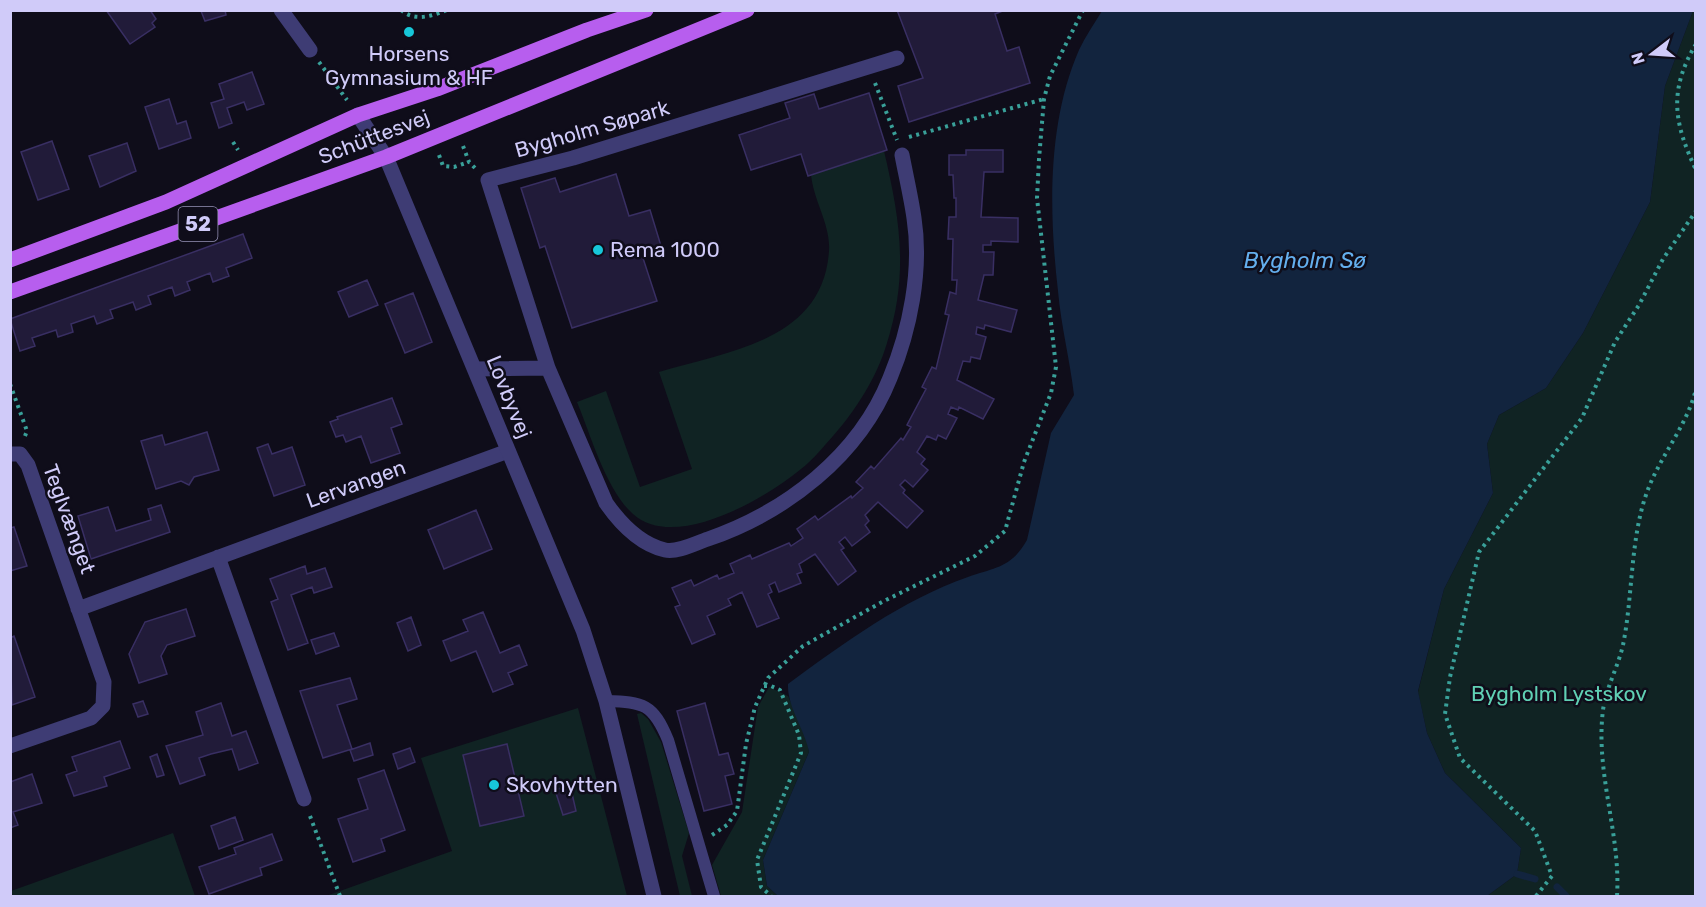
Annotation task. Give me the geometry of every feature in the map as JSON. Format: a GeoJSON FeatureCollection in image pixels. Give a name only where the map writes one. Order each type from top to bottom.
{"type":"FeatureCollection","features":[{"type":"Feature","properties":{"kind":"main road","name":"Schüttesvej"},"geometry":{"type":"LineString","coordinates":[[10,260],[166,202],[358,115],[437,89],[587,30],[646,10]]}},
{"type":"Feature","properties":{"kind":"main road","name":"Schüttesvej"},"geometry":{"type":"LineString","coordinates":[[10,292],[386,157],[747,10]]}},
{"type":"Feature","properties":{"kind":"street"},"geometry":{"type":"LineString","coordinates":[[281,10],[310,50]]}},
{"type":"Feature","properties":{"kind":"street","name":"Bygholm Søpark"},"geometry":{"type":"LineString","coordinates":[[897,58],[573,158],[488,180],[548,368],[606,503],[618,520],[643,541],[667,551],[688,546],[721,535],[782,505],[815,480],[866,423],[890,379],[906,328],[915,277],[915,219],[899,148]]}},
{"type":"Feature","properties":{"kind":"street","name":"Lovbyvej"},"geometry":{"type":"LineString","coordinates":[[358,115],[386,157],[583,630],[606,701],[654,897]]}},
{"type":"Feature","properties":{"kind":"street"},"geometry":{"type":"LineString","coordinates":[[476,369],[548,368]]}},
{"type":"Feature","properties":{"kind":"street","name":"Lervangen"},"geometry":{"type":"LineString","coordinates":[[78,609],[508,451]]}},
{"type":"Feature","properties":{"kind":"street","name":"Teglvænget"},"geometry":{"type":"LineString","coordinates":[[10,746],[91,718],[103,706],[104,682],[28,465],[15,454]]}},
{"type":"Feature","properties":{"kind":"street"},"geometry":{"type":"LineString","coordinates":[[218,556],[304,799]]}},
{"type":"Feature","properties":{"kind":"lane"},"geometry":{"type":"LineString","coordinates":[[606,701],[633,702],[648,707],[659,718],[668,740],[714,897]]}},
{"type":"Feature","properties":{"kind":"path"},"geometry":{"type":"LineString","coordinates":[[401,10],[406,14],[422,18],[447,10]]}},
{"type":"Feature","properties":{"kind":"path"},"geometry":{"type":"LineString","coordinates":[[699,844],[727,825],[737,811],[746,744],[755,707],[768,678],[803,646],[882,602],[975,556],[1005,531],[1024,462],[1051,393],[1056,367],[1037,198],[1044,99],[1050,76],[1083,10]]}},
{"type":"Feature","properties":{"kind":"path"},"geometry":{"type":"LineString","coordinates":[[1695,44],[1678,86],[1676,116],[1683,144],[1695,170]]}},
{"type":"Feature","properties":{"kind":"path"},"geometry":{"type":"LineString","coordinates":[[310,50],[358,115]]}},
{"type":"Feature","properties":{"kind":"path"},"geometry":{"type":"LineString","coordinates":[[869,66],[899,148],[1044,99]]}},
{"type":"Feature","properties":{"kind":"path"},"geometry":{"type":"LineString","coordinates":[[432,138],[443,166],[469,162]]}},
{"type":"Feature","properties":{"kind":"path"},"geometry":{"type":"LineString","coordinates":[[1536,897],[1552,876],[1535,831],[1460,758],[1445,714],[1450,677],[1479,552],[1582,418],[1615,342],[1639,305],[1663,259],[1695,211]]}},
{"type":"Feature","properties":{"kind":"path"},"geometry":{"type":"LineString","coordinates":[[10,384],[27,431],[15,454]]}},
{"type":"Feature","properties":{"kind":"path"},"geometry":{"type":"LineString","coordinates":[[1617,897],[1615,851],[1602,749],[1603,710],[1622,647],[1632,571],[1646,493],[1682,425],[1695,389]]}},
{"type":"Feature","properties":{"kind":"path"},"geometry":{"type":"LineString","coordinates":[[764,686],[780,690],[799,735],[801,753],[758,860],[761,887],[771,897]]}},
{"type":"Feature","properties":{"kind":"path"},"geometry":{"type":"LineString","coordinates":[[304,799],[340,897]]}},
{"type":"Feature","properties":{"kind":"green space","name":"Bygholm Lystskov"},"geometry":{"type":"Polygon","coordinates":[[[1693,11],[1695,11],[1695,896],[1487,896],[1517,874],[1521,848],[1445,773],[1427,733],[1418,692],[1444,589],[1493,493],[1487,444],[1499,415],[1546,388],[1583,333],[1650,202],[1665,86],[1693,11]]]}},
{"type":"Feature","properties":{"kind":"green space"},"geometry":{"type":"Polygon","coordinates":[[[884,151],[898,223],[900,270],[898,293],[894,318],[883,356],[858,404],[833,436],[805,465],[766,494],[744,506],[720,517],[672,527],[651,524],[633,514],[623,504],[607,477],[577,402],[606,391],[640,487],[692,469],[659,372],[714,357],[768,337],[791,323],[810,305],[823,281],[829,251],[825,222],[812,184],[811,174],[884,151]]]}},
{"type":"Feature","properties":{"kind":"green space"},"geometry":{"type":"Polygon","coordinates":[[[769,687],[788,696],[806,735],[809,752],[763,860],[767,886],[778,896],[721,896],[712,865],[742,812],[758,707],[769,687]]]}},
{"type":"Feature","properties":{"kind":"green space"},"geometry":{"type":"Polygon","coordinates":[[[578,708],[627,896],[326,896],[452,851],[421,758],[578,708]]]}},
{"type":"Feature","properties":{"kind":"green space"},"geometry":{"type":"Polygon","coordinates":[[[641,713],[648,719],[661,742],[689,833],[682,856],[692,896],[680,896],[637,714],[641,713]]]}},
{"type":"Feature","properties":{"kind":"green space"},"geometry":{"type":"Polygon","coordinates":[[[173,833],[195,896],[11,896],[11,891],[173,833]]]}},
{"type":"Feature","properties":{"kind":"water","name":"Bygholm Sø"},"geometry":{"type":"Polygon","coordinates":[[[1102,11],[1693,11],[1665,86],[1650,202],[1583,333],[1546,388],[1499,415],[1487,444],[1493,493],[1444,589],[1418,691],[1427,733],[1445,773],[1521,848],[1517,874],[1487,896],[778,896],[767,886],[763,860],[809,752],[790,701],[788,684],[852,638],[897,610],[944,587],[1009,561],[1027,540],[1051,433],[1074,395],[1061,317],[1055,261],[1052,200],[1056,138],[1061,107],[1079,50],[1102,11]]]}},
{"type":"Feature","properties":{"kind":"building"},"geometry":{"type":"Polygon","coordinates":[[[106,10],[150,10],[156,19],[152,23],[155,27],[130,44],[106,10]]]}},
{"type":"Feature","properties":{"kind":"building"},"geometry":{"type":"Polygon","coordinates":[[[225,10],[226,15],[205,21],[201,11],[225,10]]]}},
{"type":"Feature","properties":{"kind":"building"},"geometry":{"type":"Polygon","coordinates":[[[897,10],[1005,10],[995,14],[1007,51],[1019,47],[1030,83],[909,122],[898,86],[923,78],[897,10]]]}},
{"type":"Feature","properties":{"kind":"building"},"geometry":{"type":"Polygon","coordinates":[[[252,72],[264,104],[247,110],[244,102],[227,108],[232,123],[219,128],[211,103],[224,99],[219,84],[252,72]]]}},
{"type":"Feature","properties":{"kind":"building"},"geometry":{"type":"Polygon","coordinates":[[[869,93],[887,150],[808,176],[801,154],[751,170],[739,135],[790,118],[785,103],[814,94],[819,109],[869,93]]]}},
{"type":"Feature","properties":{"kind":"building"},"geometry":{"type":"Polygon","coordinates":[[[169,99],[177,124],[186,121],[191,138],[159,149],[145,107],[169,99]]]}},
{"type":"Feature","properties":{"kind":"building"},"geometry":{"type":"Polygon","coordinates":[[[52,141],[69,189],[38,200],[21,152],[52,141]]]}},
{"type":"Feature","properties":{"kind":"building"},"geometry":{"type":"Polygon","coordinates":[[[127,143],[136,171],[100,187],[89,156],[127,143]]]}},
{"type":"Feature","properties":{"kind":"building"},"geometry":{"type":"Polygon","coordinates":[[[966,150],[1003,150],[1003,172],[984,172],[981,217],[1018,218],[1018,242],[991,241],[991,245],[983,245],[983,252],[994,252],[993,275],[984,275],[978,300],[1017,310],[1011,332],[985,325],[984,329],[977,327],[976,334],[986,337],[980,359],[971,357],[970,362],[963,361],[957,380],[994,399],[983,419],[959,407],[958,410],[951,407],[948,414],[957,418],[946,439],[938,435],[936,440],[927,436],[917,452],[925,459],[921,464],[928,470],[913,487],[905,480],[900,485],[905,490],[903,493],[923,511],[907,528],[878,502],[865,515],[869,521],[865,525],[870,532],[852,546],[845,537],[839,542],[844,548],[841,550],[856,571],[838,585],[815,554],[799,564],[802,572],[797,574],[801,583],[779,592],[775,582],[769,585],[772,592],[768,594],[779,618],[757,627],[742,592],[728,599],[731,605],[707,616],[715,634],[692,644],[675,607],[680,605],[672,588],[691,580],[694,586],[717,575],[719,579],[734,573],[730,564],[750,555],[752,559],[789,543],[791,546],[803,538],[797,529],[815,516],[818,520],[851,496],[852,498],[863,488],[856,482],[871,466],[874,469],[901,438],[903,440],[911,427],[907,425],[926,389],[922,387],[932,367],[936,369],[949,315],[945,314],[950,292],[956,294],[957,280],[952,280],[953,239],[948,239],[949,217],[956,217],[953,175],[949,175],[949,155],[966,155],[966,150]]]}},
{"type":"Feature","properties":{"kind":"building","name":"Rema 1000"},"geometry":{"type":"Polygon","coordinates":[[[616,174],[629,216],[650,210],[661,246],[641,252],[657,301],[572,328],[545,246],[540,248],[521,188],[555,178],[560,192],[616,174]]]}},
{"type":"Feature","properties":{"kind":"building"},"geometry":{"type":"Polygon","coordinates":[[[243,234],[252,258],[226,268],[229,276],[213,282],[210,273],[187,282],[190,290],[175,296],[172,287],[148,296],[151,304],[136,310],[133,302],[110,310],[113,318],[97,324],[94,316],[71,324],[73,332],[58,337],[56,330],[32,338],[35,346],[20,351],[10,319],[243,234]]]}},
{"type":"Feature","properties":{"kind":"building"},"geometry":{"type":"Polygon","coordinates":[[[367,280],[378,305],[349,317],[338,292],[367,280]]]}},
{"type":"Feature","properties":{"kind":"building"},"geometry":{"type":"Polygon","coordinates":[[[413,293],[432,342],[405,353],[385,304],[413,293]]]}},
{"type":"Feature","properties":{"kind":"building"},"geometry":{"type":"Polygon","coordinates":[[[392,398],[402,424],[391,428],[400,453],[371,463],[361,436],[346,442],[343,435],[336,437],[330,422],[338,419],[337,417],[392,398]]]}},
{"type":"Feature","properties":{"kind":"building"},"geometry":{"type":"Polygon","coordinates":[[[207,432],[219,470],[194,477],[189,485],[181,481],[156,489],[141,441],[162,435],[165,445],[207,432]]]}},
{"type":"Feature","properties":{"kind":"building"},"geometry":{"type":"Polygon","coordinates":[[[268,444],[272,454],[292,447],[305,485],[274,496],[257,448],[268,444]]]}},
{"type":"Feature","properties":{"kind":"building"},"geometry":{"type":"Polygon","coordinates":[[[161,505],[170,532],[91,559],[78,516],[108,507],[116,531],[151,520],[148,509],[161,505]]]}},
{"type":"Feature","properties":{"kind":"building"},"geometry":{"type":"Polygon","coordinates":[[[476,510],[492,549],[444,569],[428,530],[476,510]]]}},
{"type":"Feature","properties":{"kind":"building"},"geometry":{"type":"Polygon","coordinates":[[[14,527],[27,566],[10,571],[10,528],[14,527]]]}},
{"type":"Feature","properties":{"kind":"building"},"geometry":{"type":"Polygon","coordinates":[[[305,566],[307,574],[325,568],[332,587],[314,593],[312,587],[291,595],[308,643],[288,650],[271,602],[278,599],[270,579],[305,566]]]}},
{"type":"Feature","properties":{"kind":"building"},"geometry":{"type":"Polygon","coordinates":[[[186,609],[195,636],[167,645],[161,656],[167,674],[139,683],[129,654],[145,622],[186,609]]]}},
{"type":"Feature","properties":{"kind":"building"},"geometry":{"type":"Polygon","coordinates":[[[483,612],[500,653],[519,645],[527,665],[508,673],[513,684],[493,692],[476,651],[451,661],[443,641],[468,631],[463,620],[483,612]]]}},
{"type":"Feature","properties":{"kind":"building"},"geometry":{"type":"Polygon","coordinates":[[[411,617],[421,645],[408,651],[397,623],[411,617]]]}},
{"type":"Feature","properties":{"kind":"building"},"geometry":{"type":"Polygon","coordinates":[[[334,633],[339,646],[316,654],[311,640],[334,633]]]}},
{"type":"Feature","properties":{"kind":"building"},"geometry":{"type":"Polygon","coordinates":[[[14,636],[35,697],[12,705],[10,638],[14,636]]]}},
{"type":"Feature","properties":{"kind":"building"},"geometry":{"type":"Polygon","coordinates":[[[350,678],[357,699],[337,705],[352,749],[323,758],[300,691],[350,678]]]}},
{"type":"Feature","properties":{"kind":"building"},"geometry":{"type":"Polygon","coordinates":[[[143,701],[148,714],[138,717],[133,704],[143,701]]]}},
{"type":"Feature","properties":{"kind":"building"},"geometry":{"type":"Polygon","coordinates":[[[221,703],[232,736],[246,731],[258,763],[239,770],[232,749],[211,754],[199,758],[205,775],[180,784],[166,746],[203,735],[196,712],[221,703]]]}},
{"type":"Feature","properties":{"kind":"building"},"geometry":{"type":"Polygon","coordinates":[[[705,703],[719,755],[728,753],[734,774],[725,776],[732,804],[704,811],[677,711],[705,703]]]}},
{"type":"Feature","properties":{"kind":"building"},"geometry":{"type":"Polygon","coordinates":[[[120,741],[130,768],[104,777],[107,786],[74,796],[66,775],[77,771],[72,757],[120,741]]]}},
{"type":"Feature","properties":{"kind":"building"},"geometry":{"type":"Polygon","coordinates":[[[370,743],[373,755],[354,761],[350,750],[370,743]]]}},
{"type":"Feature","properties":{"kind":"building","name":"Skovhytten"},"geometry":{"type":"Polygon","coordinates":[[[507,744],[524,816],[480,826],[463,755],[507,744]]]}},
{"type":"Feature","properties":{"kind":"building"},"geometry":{"type":"Polygon","coordinates":[[[410,748],[415,762],[398,769],[393,754],[410,748]]]}},
{"type":"Feature","properties":{"kind":"building"},"geometry":{"type":"Polygon","coordinates":[[[157,754],[164,775],[157,777],[150,757],[157,754]]]}},
{"type":"Feature","properties":{"kind":"building"},"geometry":{"type":"Polygon","coordinates":[[[384,770],[405,830],[381,839],[385,851],[353,862],[338,819],[368,809],[358,779],[384,770]]]}},
{"type":"Feature","properties":{"kind":"building"},"geometry":{"type":"Polygon","coordinates":[[[32,774],[42,803],[13,812],[18,825],[10,828],[10,782],[32,774]]]}},
{"type":"Feature","properties":{"kind":"building"},"geometry":{"type":"Polygon","coordinates":[[[570,785],[576,811],[563,815],[555,790],[570,785]]]}},
{"type":"Feature","properties":{"kind":"building"},"geometry":{"type":"Polygon","coordinates":[[[235,817],[243,840],[219,849],[211,826],[235,817]]]}},
{"type":"Feature","properties":{"kind":"building"},"geometry":{"type":"Polygon","coordinates":[[[272,834],[282,860],[260,868],[262,875],[209,894],[199,867],[236,854],[234,848],[272,834]]]}},
{"type":"Feature","properties":{"kind":"waterway"},"geometry":{"type":"LineString","coordinates":[[1517,874],[1535,879]]}},
{"type":"Feature","properties":{"kind":"waterway"},"geometry":{"type":"LineString","coordinates":[[1557,887],[1566,896]]}},
{"type":"Feature","properties":{"kind":"place","name":"Horsens Gymnasium & HF"},"geometry":{"type":"Point","coordinates":[409,32]}},
{"type":"Feature","properties":{"kind":"place","name":"Rema 1000"},"geometry":{"type":"Point","coordinates":[598,250]}},
{"type":"Feature","properties":{"kind":"place","name":"Skovhytten"},"geometry":{"type":"Point","coordinates":[494,785]}}]}
